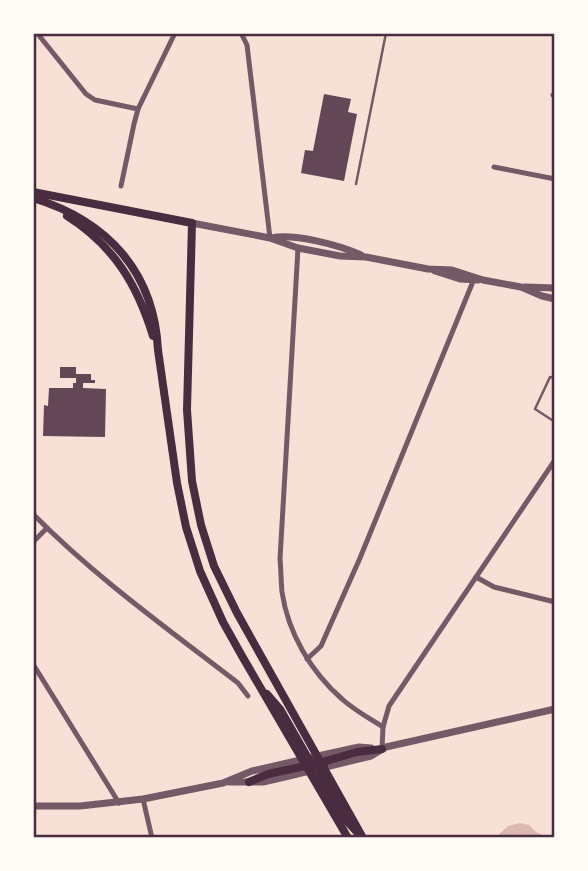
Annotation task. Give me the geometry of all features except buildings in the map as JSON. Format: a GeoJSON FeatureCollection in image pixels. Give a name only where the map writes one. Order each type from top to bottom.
{"type":"FeatureCollection","features":[{"type":"Feature","properties":{"kind":"main road"},"geometry":{"type":"LineString","coordinates":[[33,192],[192,223],[187,410],[192,481],[201,525],[214,566],[348,838]]}},
{"type":"Feature","properties":{"kind":"main road"},"geometry":{"type":"LineString","coordinates":[[33,198],[65,209],[107,237],[129,261],[144,286],[157,330],[177,483],[186,527],[200,570],[223,622],[258,684],[313,764],[343,817],[363,837]]}},
{"type":"Feature","properties":{"kind":"main road"},"geometry":{"type":"LineString","coordinates":[[249,782],[268,774],[358,752],[382,749]]}},
{"type":"Feature","properties":{"kind":"street"},"geometry":{"type":"LineString","coordinates":[[37,33],[86,94],[95,100],[138,109]]}},
{"type":"Feature","properties":{"kind":"street"},"geometry":{"type":"LineString","coordinates":[[121,186],[138,109],[175,33]]}},
{"type":"Feature","properties":{"kind":"street"},"geometry":{"type":"LineString","coordinates":[[253,33],[242,35],[247,45],[270,239]]}},
{"type":"Feature","properties":{"kind":"street"},"geometry":{"type":"LineString","coordinates":[[494,167],[555,179]]}},
{"type":"Feature","properties":{"kind":"street"},"geometry":{"type":"LineString","coordinates":[[192,223],[270,239],[298,248],[340,256],[366,257],[428,269],[451,278],[478,279],[521,288],[555,299]]}},
{"type":"Feature","properties":{"kind":"street"},"geometry":{"type":"LineString","coordinates":[[270,239],[282,236],[342,247],[366,257]]}},
{"type":"Feature","properties":{"kind":"street"},"geometry":{"type":"LineString","coordinates":[[298,248],[280,559],[282,593],[293,631],[307,659],[325,683],[343,701],[383,727]]}},
{"type":"Feature","properties":{"kind":"street"},"geometry":{"type":"LineString","coordinates":[[307,659],[321,646],[478,279]]}},
{"type":"Feature","properties":{"kind":"street"},"geometry":{"type":"LineString","coordinates":[[521,288],[555,288]]}},
{"type":"Feature","properties":{"kind":"street"},"geometry":{"type":"LineString","coordinates":[[555,460],[389,706],[383,727],[382,749],[555,709]]}},
{"type":"Feature","properties":{"kind":"street"},"geometry":{"type":"LineString","coordinates":[[33,514],[104,578],[239,683],[248,696]]}},
{"type":"Feature","properties":{"kind":"street"},"geometry":{"type":"LineString","coordinates":[[33,542],[47,528]]}},
{"type":"Feature","properties":{"kind":"street"},"geometry":{"type":"LineString","coordinates":[[476,577],[494,587],[555,602]]}},
{"type":"Feature","properties":{"kind":"street"},"geometry":{"type":"LineString","coordinates":[[33,664],[119,803]]}},
{"type":"Feature","properties":{"kind":"street"},"geometry":{"type":"LineString","coordinates":[[223,783],[252,771],[313,764]]}},
{"type":"Feature","properties":{"kind":"street"},"geometry":{"type":"LineString","coordinates":[[33,806],[119,803],[223,783],[249,782]]}},
{"type":"Feature","properties":{"kind":"street"},"geometry":{"type":"LineString","coordinates":[[143,799],[152,838]]}},
{"type":"Feature","properties":{"kind":"lane"},"geometry":{"type":"LineString","coordinates":[[356,184],[386,33]]}},
{"type":"Feature","properties":{"kind":"lane"},"geometry":{"type":"LineString","coordinates":[[555,378],[550,377],[536,409],[555,422]]}},
{"type":"Feature","properties":{"kind":"shaded area"},"geometry":{"type":"Polygon","coordinates":[[[520,823],[529,825],[549,838],[495,838],[508,826],[520,823]]]}}]}
